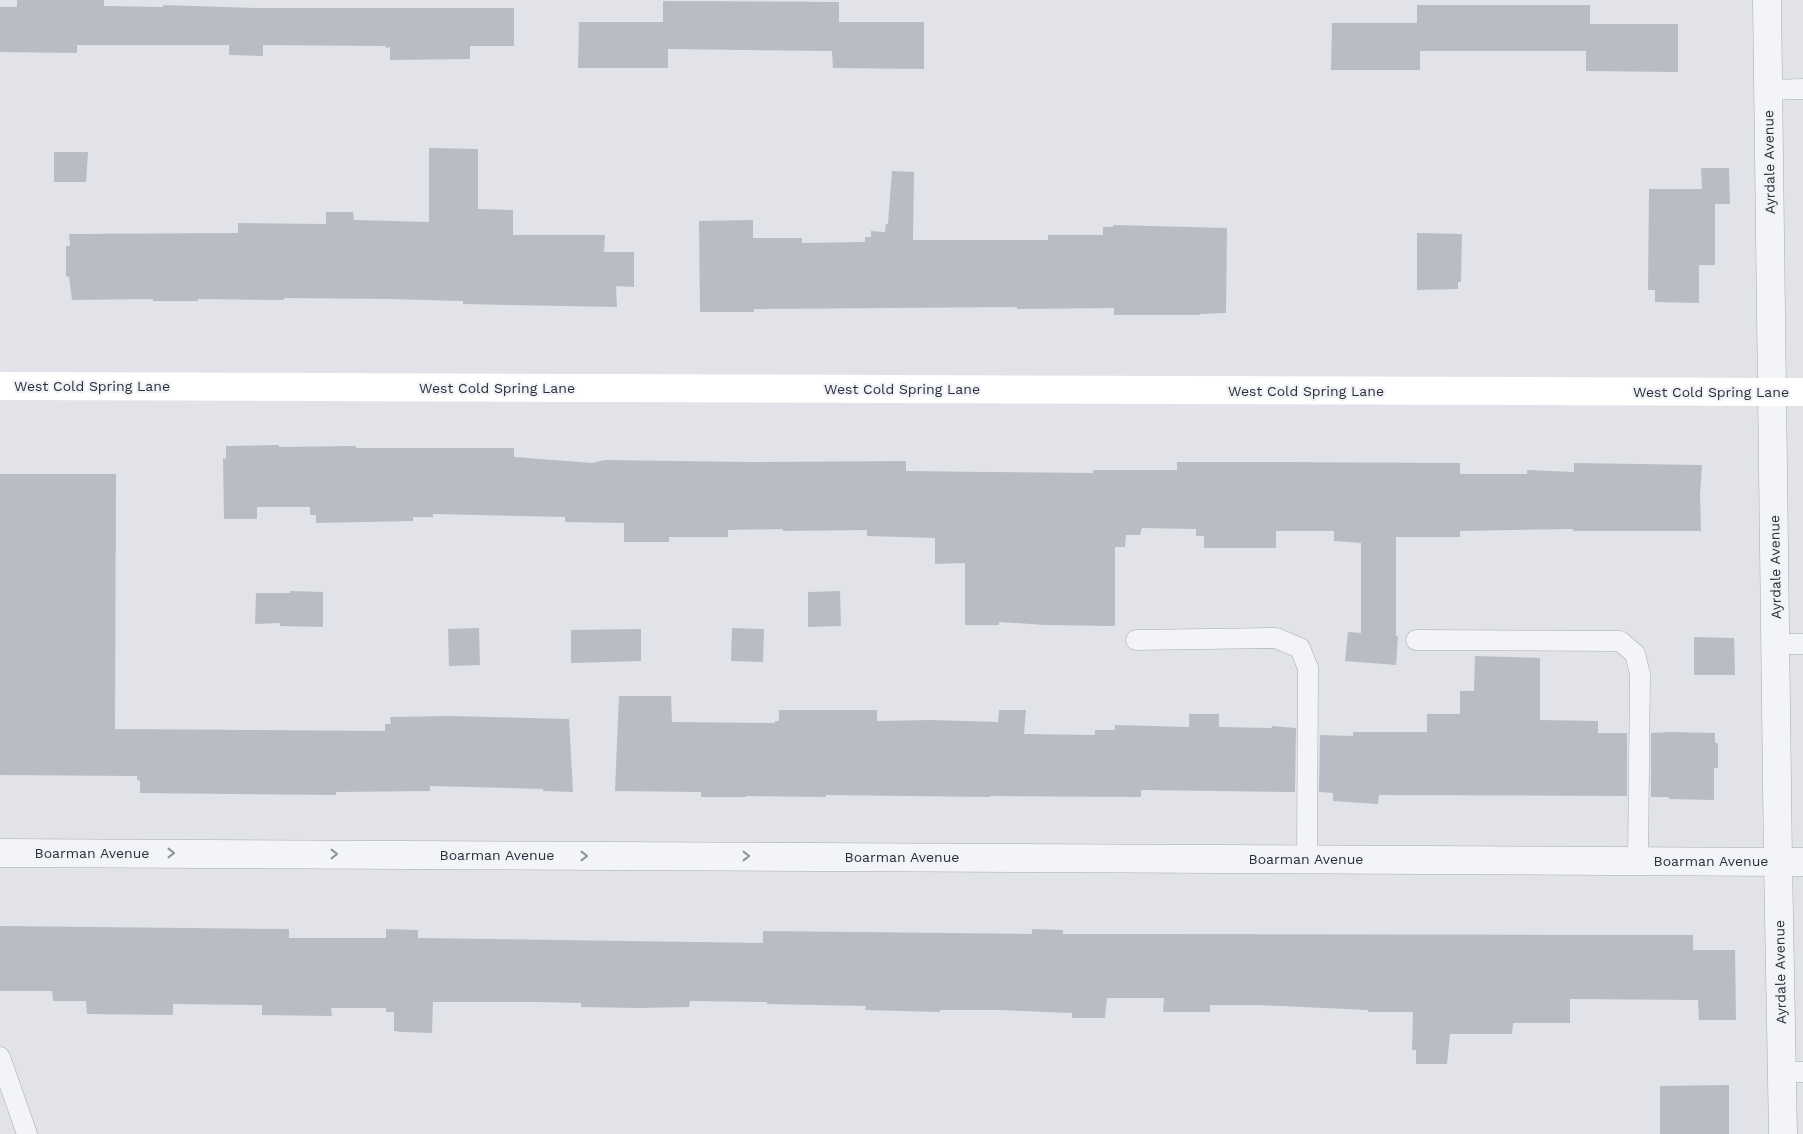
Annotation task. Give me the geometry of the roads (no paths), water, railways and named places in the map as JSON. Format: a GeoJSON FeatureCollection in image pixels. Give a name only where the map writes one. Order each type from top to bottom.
{"type":"FeatureCollection","features":[{"type":"Feature","properties":{"kind":"main road","name":"West Cold Spring Lane"},"geometry":{"type":"LineString","coordinates":[[0,386],[1803,392]]}},
{"type":"Feature","properties":{"kind":"street","name":"Ayrdale Avenue"},"geometry":{"type":"LineString","coordinates":[[1767,0],[1775,644],[1790,862],[1792,1072],[1783,1134]]}},
{"type":"Feature","properties":{"kind":"street","name":"Boarman Avenue"},"geometry":{"type":"LineString","coordinates":[[0,853],[1790,862]]}},
{"type":"Feature","properties":{"kind":"lane"},"geometry":{"type":"LineString","coordinates":[[1768,90],[1803,90]]}},
{"type":"Feature","properties":{"kind":"lane"},"geometry":{"type":"LineString","coordinates":[[1136,640],[1276,638],[1300,648],[1308,668],[1307,859]]}},
{"type":"Feature","properties":{"kind":"lane"},"geometry":{"type":"LineString","coordinates":[[1416,640],[1620,641],[1635,654],[1640,674],[1638,861]]}},
{"type":"Feature","properties":{"kind":"lane"},"geometry":{"type":"LineString","coordinates":[[1775,644],[1803,644]]}},
{"type":"Feature","properties":{"kind":"lane"},"geometry":{"type":"LineString","coordinates":[[0,1057],[27,1134]]}}]}
